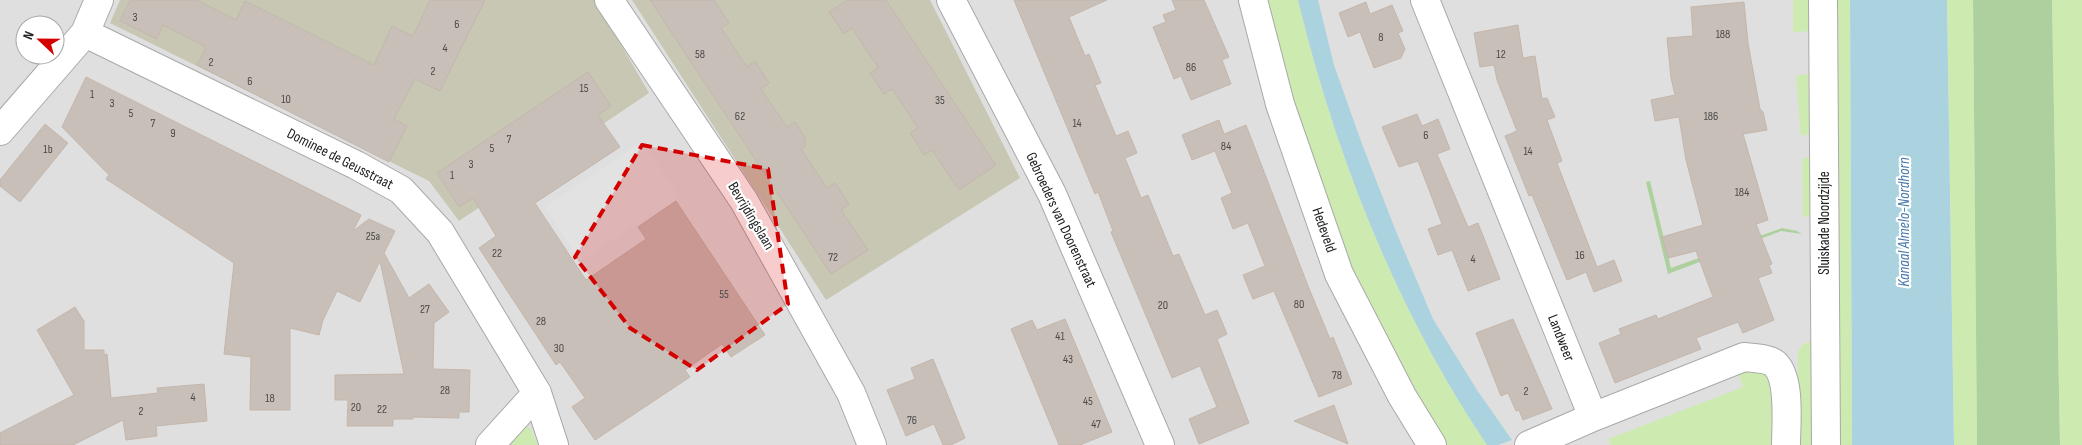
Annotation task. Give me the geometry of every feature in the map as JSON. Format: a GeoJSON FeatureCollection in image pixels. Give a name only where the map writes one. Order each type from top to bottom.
{"type":"FeatureCollection","features":[{"type":"Feature","properties":{"kind":"street"},"geometry":{"type":"LineString","coordinates":[[0,131],[85,33],[99,0]]}},
{"type":"Feature","properties":{"kind":"street","name":"Bevrijdingslaan"},"geometry":{"type":"LineString","coordinates":[[609,0],[744,201],[851,393],[872,445]]}},
{"type":"Feature","properties":{"kind":"street","name":"Gebroeders van Doorenstraat"},"geometry":{"type":"LineString","coordinates":[[951,0],[1052,194],[1160,445]]}},
{"type":"Feature","properties":{"kind":"street","name":"Hedeveld"},"geometry":{"type":"LineString","coordinates":[[1253,0],[1280,104],[1339,274],[1402,396],[1432,445]]}},
{"type":"Feature","properties":{"kind":"street","name":"Landweer"},"geometry":{"type":"LineString","coordinates":[[1426,0],[1593,417]]}},
{"type":"Feature","properties":{"kind":"street","name":"Sluiskade Noordzijde"},"geometry":{"type":"LineString","coordinates":[[1823,0],[1826,445]]}},
{"type":"Feature","properties":{"kind":"street","name":"Dominee de Geusstraat"},"geometry":{"type":"LineString","coordinates":[[85,33],[356,165],[401,190],[440,232],[537,393],[554,445]]}},
{"type":"Feature","properties":{"kind":"street"},"geometry":{"type":"LineString","coordinates":[[1529,445],[1593,417],[1744,357],[1760,358],[1774,364],[1782,374],[1786,391],[1786,445]]}},
{"type":"Feature","properties":{"kind":"street"},"geometry":{"type":"LineString","coordinates":[[490,445],[537,393]]}},
{"type":"Feature","properties":{"kind":"highlighted area"},"geometry":{"type":"Polygon","coordinates":[[[642,145],[768,169],[788,304],[697,370],[630,328],[575,257],[642,145]]]}},
{"type":"Feature","properties":{"kind":"shaded area"},"geometry":{"type":"Polygon","coordinates":[[[0,0],[1841,0],[1842,128],[1798,445],[0,445],[0,0]]]}},
{"type":"Feature","properties":{"kind":"shaded area"},"geometry":{"type":"Polygon","coordinates":[[[120,0],[595,0],[649,93],[459,221],[429,181],[110,23],[120,0]]]}},
{"type":"Feature","properties":{"kind":"shaded area"},"geometry":{"type":"Polygon","coordinates":[[[632,0],[930,0],[1020,178],[826,300],[632,0]]]}},
{"type":"Feature","properties":{"kind":"shaded area"},"geometry":{"type":"Polygon","coordinates":[[[642,142],[679,196],[580,261],[545,207],[642,142]]]}},
{"type":"Feature","properties":{"kind":"green space"},"geometry":{"type":"Polygon","coordinates":[[[1260,0],[1298,0],[1313,59],[1331,117],[1373,231],[1425,341],[1487,445],[1447,445],[1422,406],[1377,324],[1341,245],[1260,0]]]}},
{"type":"Feature","properties":{"kind":"green space"},"geometry":{"type":"Polygon","coordinates":[[[1793,0],[1817,0],[1817,31],[1793,32],[1793,0]]]}},
{"type":"Feature","properties":{"kind":"green space"},"geometry":{"type":"Polygon","coordinates":[[[1836,0],[1850,0],[1852,445],[1838,445],[1836,0]]]}},
{"type":"Feature","properties":{"kind":"green space"},"geometry":{"type":"Polygon","coordinates":[[[1947,0],[1973,0],[1977,445],[1954,445],[1947,0]]]}},
{"type":"Feature","properties":{"kind":"green space"},"geometry":{"type":"Polygon","coordinates":[[[1973,0],[2052,0],[2060,445],[1977,445],[1973,0]]]}},
{"type":"Feature","properties":{"kind":"green space"},"geometry":{"type":"Polygon","coordinates":[[[2052,0],[2082,0],[2082,445],[2060,445],[2052,0]]]}},
{"type":"Feature","properties":{"kind":"green space"},"geometry":{"type":"Polygon","coordinates":[[[1817,72],[1817,132],[1801,136],[1796,76],[1817,72]]]}},
{"type":"Feature","properties":{"kind":"green space"},"geometry":{"type":"Polygon","coordinates":[[[1817,155],[1817,219],[1803,216],[1802,159],[1817,155]]]}},
{"type":"Feature","properties":{"kind":"green space"},"geometry":{"type":"Polygon","coordinates":[[[1650,181],[1671,268],[1782,228],[1802,234],[1781,231],[1668,274],[1646,182],[1650,181]]]}},
{"type":"Feature","properties":{"kind":"green space"},"geometry":{"type":"Polygon","coordinates":[[[1812,341],[1818,445],[1798,445],[1798,351],[1803,344],[1812,341]]]}},
{"type":"Feature","properties":{"kind":"green space"},"geometry":{"type":"Polygon","coordinates":[[[1747,371],[1762,374],[1773,383],[1776,445],[1611,445],[1608,439],[1743,387],[1739,375],[1747,371]]]}},
{"type":"Feature","properties":{"kind":"green space"},"geometry":{"type":"Polygon","coordinates":[[[525,426],[531,429],[538,445],[511,445],[519,431],[525,426]]]}},
{"type":"Feature","properties":{"kind":"water"},"geometry":{"type":"Polygon","coordinates":[[[1298,0],[1318,0],[1334,65],[1362,144],[1433,319],[1477,390],[1512,440],[1498,445],[1487,445],[1425,341],[1398,287],[1373,231],[1331,117],[1313,59],[1298,0]]]}},
{"type":"Feature","properties":{"kind":"water","name":"Kanaal Almelo-Nordhorn"},"geometry":{"type":"Polygon","coordinates":[[[1850,0],[1947,0],[1954,445],[1852,445],[1850,0]]]}},
{"type":"Feature","properties":{"kind":"building"},"geometry":{"type":"Polygon","coordinates":[[[130,0],[197,0],[236,20],[245,1],[374,65],[392,26],[413,36],[430,0],[485,0],[440,91],[415,79],[394,119],[407,126],[389,162],[197,65],[206,47],[163,25],[157,39],[120,21],[130,0]]]}},
{"type":"Feature","properties":{"kind":"building"},"geometry":{"type":"Polygon","coordinates":[[[650,0],[714,0],[729,23],[721,28],[747,67],[755,61],[769,83],[761,89],[787,127],[795,122],[805,138],[805,146],[801,149],[827,188],[835,183],[849,204],[841,210],[868,250],[831,274],[650,0]]]}},
{"type":"Feature","properties":{"kind":"building"},"geometry":{"type":"Polygon","coordinates":[[[847,0],[886,0],[996,165],[959,190],[932,150],[924,155],[910,133],[918,128],[905,108],[892,89],[884,94],[870,73],[878,67],[852,28],[844,34],[829,12],[847,0]]]}},
{"type":"Feature","properties":{"kind":"building"},"geometry":{"type":"Polygon","coordinates":[[[1014,0],[1107,0],[1069,17],[1085,56],[1089,54],[1101,83],[1095,85],[1116,136],[1128,131],[1137,153],[1125,158],[1141,198],[1148,195],[1173,256],[1179,254],[1205,315],[1217,310],[1227,334],[1217,339],[1249,423],[1199,444],[1189,419],[1217,407],[1200,366],[1172,378],[1111,232],[1113,231],[1098,192],[1095,194],[1014,0]]]}},
{"type":"Feature","properties":{"kind":"building"},"geometry":{"type":"Polygon","coordinates":[[[1172,0],[1204,0],[1229,57],[1222,60],[1231,84],[1191,100],[1181,76],[1174,79],[1153,27],[1166,22],[1163,15],[1176,10],[1172,0]]]}},
{"type":"Feature","properties":{"kind":"building"},"geometry":{"type":"Polygon","coordinates":[[[1366,2],[1370,14],[1392,5],[1403,31],[1398,33],[1405,49],[1401,58],[1374,68],[1360,32],[1348,37],[1339,13],[1366,2]]]}},
{"type":"Feature","properties":{"kind":"building"},"geometry":{"type":"Polygon","coordinates":[[[1744,2],[1748,43],[1760,109],[1763,112],[1767,130],[1743,134],[1768,220],[1756,224],[1772,264],[1769,265],[1772,273],[1758,278],[1774,320],[1743,333],[1738,322],[1696,338],[1701,349],[1615,383],[1599,343],[1621,334],[1619,329],[1656,315],[1658,319],[1713,297],[1696,251],[1668,258],[1662,237],[1703,225],[1686,160],[1679,117],[1655,121],[1651,100],[1675,95],[1671,78],[1667,38],[1693,36],[1691,7],[1744,2]]]}},
{"type":"Feature","properties":{"kind":"building"},"geometry":{"type":"Polygon","coordinates":[[[1518,25],[1523,58],[1535,56],[1542,99],[1547,98],[1555,117],[1547,120],[1562,161],[1557,163],[1597,267],[1614,260],[1622,281],[1594,292],[1586,272],[1567,280],[1532,195],[1529,196],[1505,136],[1517,131],[1497,80],[1494,65],[1480,67],[1474,33],[1518,25]]]}},
{"type":"Feature","properties":{"kind":"building"},"geometry":{"type":"Polygon","coordinates":[[[588,72],[611,106],[598,115],[620,147],[535,203],[586,280],[646,239],[638,227],[676,201],[765,335],[731,357],[722,344],[685,370],[690,377],[595,440],[572,407],[585,398],[560,362],[556,365],[479,248],[496,236],[473,198],[459,207],[437,173],[588,72]]]}},
{"type":"Feature","properties":{"kind":"building"},"geometry":{"type":"Polygon","coordinates":[[[86,77],[361,215],[353,231],[369,219],[395,231],[384,253],[409,298],[429,284],[449,312],[434,323],[433,369],[470,370],[469,412],[459,412],[459,418],[413,417],[413,419],[393,419],[393,426],[347,426],[348,400],[335,400],[335,375],[404,374],[380,261],[360,302],[337,291],[323,320],[319,335],[290,328],[290,410],[250,410],[251,357],[224,354],[234,263],[106,179],[109,175],[62,127],[86,77]]]}},
{"type":"Feature","properties":{"kind":"building"},"geometry":{"type":"Polygon","coordinates":[[[1417,114],[1422,126],[1438,119],[1450,149],[1437,154],[1468,227],[1478,223],[1500,279],[1468,291],[1452,250],[1438,255],[1428,229],[1442,224],[1418,161],[1399,167],[1382,127],[1417,114]]]}},
{"type":"Feature","properties":{"kind":"building"},"geometry":{"type":"Polygon","coordinates":[[[1219,120],[1224,134],[1246,125],[1308,286],[1330,339],[1333,337],[1352,384],[1319,397],[1274,291],[1253,299],[1243,275],[1265,266],[1248,223],[1233,229],[1221,198],[1232,193],[1215,151],[1192,160],[1182,135],[1219,120]]]}},
{"type":"Feature","properties":{"kind":"building"},"geometry":{"type":"Polygon","coordinates":[[[45,124],[68,143],[20,202],[0,186],[0,180],[45,124]]]}},
{"type":"Feature","properties":{"kind":"building"},"geometry":{"type":"Polygon","coordinates":[[[75,307],[84,321],[84,350],[104,350],[104,355],[107,354],[111,398],[158,393],[157,388],[204,384],[207,421],[156,426],[157,436],[126,440],[123,420],[73,445],[0,445],[0,433],[74,395],[37,330],[75,307]]]}},
{"type":"Feature","properties":{"kind":"building"},"geometry":{"type":"Polygon","coordinates":[[[1065,319],[1112,432],[1080,445],[1059,445],[1011,329],[1032,320],[1037,330],[1065,319]]]}},
{"type":"Feature","properties":{"kind":"building"},"geometry":{"type":"Polygon","coordinates":[[[1513,319],[1552,409],[1523,420],[1519,410],[1516,411],[1508,393],[1501,396],[1476,333],[1513,319]]]}},
{"type":"Feature","properties":{"kind":"building"},"geometry":{"type":"Polygon","coordinates":[[[933,359],[965,438],[951,445],[943,445],[934,424],[906,436],[887,390],[915,379],[911,368],[933,359]]]}},
{"type":"Feature","properties":{"kind":"building"},"geometry":{"type":"Polygon","coordinates":[[[1334,405],[1348,444],[1294,421],[1334,405]]]}}]}
